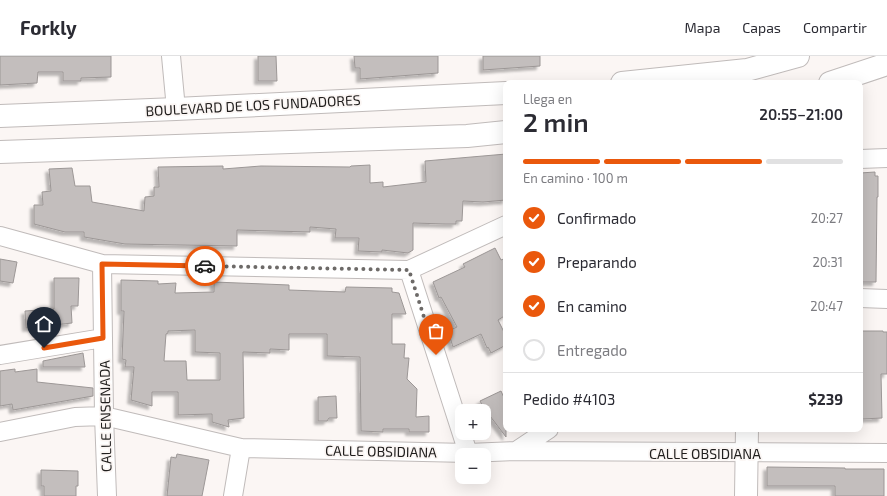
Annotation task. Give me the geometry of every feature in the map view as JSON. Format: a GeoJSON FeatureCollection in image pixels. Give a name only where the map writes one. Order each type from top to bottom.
{"type":"FeatureCollection","features":[{"type":"Feature","properties":{"kind":"main road"},"geometry":{"type":"LineString","coordinates":[[676,80],[749,76],[798,56]]}},
{"type":"Feature","properties":{"kind":"main road"},"geometry":{"type":"LineString","coordinates":[[839,80],[887,64]]}},
{"type":"Feature","properties":{"kind":"main road","name":"BOULEVARD DE LOS FUNDADORES"},"geometry":{"type":"LineString","coordinates":[[0,116],[503,93]]}},
{"type":"Feature","properties":{"kind":"main road"},"geometry":{"type":"LineString","coordinates":[[0,152],[467,136],[503,132]]}},
{"type":"Feature","properties":{"kind":"main road"},"geometry":{"type":"LineString","coordinates":[[746,496],[747,432]]}},
{"type":"Feature","properties":{"kind":"street"},"geometry":{"type":"LineString","coordinates":[[171,56],[176,109]]}},
{"type":"Feature","properties":{"kind":"street"},"geometry":{"type":"LineString","coordinates":[[863,159],[887,158]]}},
{"type":"Feature","properties":{"kind":"street"},"geometry":{"type":"LineString","coordinates":[[0,236],[102,264],[409,270],[503,226]]}},
{"type":"Feature","properties":{"kind":"street","name":"CALLE ENSENADA"},"geometry":{"type":"LineString","coordinates":[[102,264],[104,416],[107,496]]}},
{"type":"Feature","properties":{"kind":"street"},"geometry":{"type":"LineString","coordinates":[[409,270],[466,448]]}},
{"type":"Feature","properties":{"kind":"street"},"geometry":{"type":"LineString","coordinates":[[863,298],[887,299]]}},
{"type":"Feature","properties":{"kind":"street"},"geometry":{"type":"LineString","coordinates":[[0,355],[103,338]]}},
{"type":"Feature","properties":{"kind":"street","name":"CALLE OBSIDIANA"},"geometry":{"type":"LineString","coordinates":[[0,432],[75,417],[104,416],[241,448],[455,453]]}},
{"type":"Feature","properties":{"kind":"street"},"geometry":{"type":"LineString","coordinates":[[516,451],[544,432]]}},
{"type":"Feature","properties":{"kind":"street"},"geometry":{"type":"LineString","coordinates":[[233,496],[241,448]]}},
{"type":"Feature","properties":{"kind":"street","name":"CALLE OBSIDIANA"},"geometry":{"type":"LineString","coordinates":[[491,452],[887,453]]}},
{"type":"Feature","properties":{"kind":"building"},"geometry":{"type":"Polygon","coordinates":[[[0,56],[111,56],[111,77],[81,78],[81,81],[63,81],[63,72],[38,72],[37,83],[0,85],[0,56]]]}},
{"type":"Feature","properties":{"kind":"building"},"geometry":{"type":"Polygon","coordinates":[[[258,56],[276,56],[277,81],[258,81],[258,56]]]}},
{"type":"Feature","properties":{"kind":"building"},"geometry":{"type":"Polygon","coordinates":[[[354,56],[438,56],[438,73],[360,79],[360,68],[355,68],[354,56]]]}},
{"type":"Feature","properties":{"kind":"building"},"geometry":{"type":"Polygon","coordinates":[[[483,56],[540,56],[540,66],[483,70],[483,56]]]}},
{"type":"Feature","properties":{"kind":"building"},"geometry":{"type":"Polygon","coordinates":[[[503,154],[503,200],[483,202],[463,201],[462,221],[456,221],[456,224],[413,223],[413,250],[408,253],[382,250],[382,252],[358,251],[359,238],[335,238],[336,229],[310,227],[310,232],[237,230],[237,246],[125,244],[84,237],[84,232],[65,232],[34,224],[34,205],[43,205],[42,192],[51,191],[49,169],[72,168],[75,186],[90,186],[92,202],[144,211],[145,197],[154,196],[154,187],[159,187],[158,167],[223,166],[223,169],[261,166],[350,167],[370,165],[370,183],[383,182],[383,187],[426,182],[425,161],[503,154]]]}},
{"type":"Feature","properties":{"kind":"building"},"geometry":{"type":"Polygon","coordinates":[[[875,172],[875,176],[878,176],[876,282],[863,282],[863,173],[875,172]]]}},
{"type":"Feature","properties":{"kind":"building"},"geometry":{"type":"Polygon","coordinates":[[[495,248],[501,260],[503,259],[503,317],[498,320],[503,330],[503,347],[491,353],[488,347],[487,348],[481,334],[453,347],[448,331],[457,327],[441,297],[439,298],[433,282],[465,267],[463,264],[495,248]]]}},
{"type":"Feature","properties":{"kind":"building"},"geometry":{"type":"Polygon","coordinates":[[[0,259],[17,262],[13,283],[0,281],[0,259]]]}},
{"type":"Feature","properties":{"kind":"building"},"geometry":{"type":"Polygon","coordinates":[[[54,278],[79,278],[78,306],[71,306],[72,323],[26,328],[25,311],[54,309],[54,278]]]}},
{"type":"Feature","properties":{"kind":"building"},"geometry":{"type":"Polygon","coordinates":[[[121,280],[158,281],[158,284],[176,283],[175,293],[214,292],[214,282],[289,285],[289,290],[345,292],[346,287],[392,288],[392,292],[399,293],[406,314],[392,314],[392,344],[405,344],[404,358],[409,358],[407,379],[417,389],[416,417],[429,416],[429,432],[409,432],[409,429],[383,429],[383,432],[361,431],[360,357],[327,356],[327,334],[289,334],[289,350],[270,349],[270,353],[243,352],[244,418],[228,420],[229,427],[212,422],[212,414],[178,415],[178,392],[152,392],[152,406],[131,400],[134,367],[125,367],[126,360],[122,359],[124,311],[121,311],[121,280]],[[195,330],[168,331],[166,334],[164,361],[186,361],[187,380],[220,380],[220,353],[195,352],[195,330]]]}},
{"type":"Feature","properties":{"kind":"building"},"geometry":{"type":"Polygon","coordinates":[[[863,331],[887,332],[887,374],[881,374],[882,418],[863,419],[863,331]]]}},
{"type":"Feature","properties":{"kind":"building"},"geometry":{"type":"Polygon","coordinates":[[[83,353],[85,367],[43,367],[43,361],[83,353]]]}},
{"type":"Feature","properties":{"kind":"building"},"geometry":{"type":"Polygon","coordinates":[[[15,369],[15,372],[37,369],[37,382],[93,388],[93,396],[13,410],[12,404],[0,406],[0,371],[15,369]]]}},
{"type":"Feature","properties":{"kind":"building"},"geometry":{"type":"Polygon","coordinates":[[[501,391],[503,395],[503,432],[506,432],[506,437],[491,417],[491,404],[482,404],[480,401],[501,391]]]}},
{"type":"Feature","properties":{"kind":"building"},"geometry":{"type":"Polygon","coordinates":[[[336,396],[337,418],[329,418],[327,421],[318,421],[318,397],[336,396]]]}},
{"type":"Feature","properties":{"kind":"building"},"geometry":{"type":"Polygon","coordinates":[[[177,454],[209,460],[202,496],[167,496],[171,457],[176,458],[177,454]]]}},
{"type":"Feature","properties":{"kind":"building"},"geometry":{"type":"Polygon","coordinates":[[[767,467],[884,469],[884,496],[835,496],[835,486],[767,486],[767,467]]]}},
{"type":"Feature","properties":{"kind":"building"},"geometry":{"type":"Polygon","coordinates":[[[41,470],[78,471],[76,496],[44,496],[44,486],[41,486],[41,470]]]}},
{"type":"Feature","properties":{"kind":"way so far"},"geometry":{"type":"LineString","coordinates":[[205,266],[409,270],[436,355]]}},
{"type":"Feature","properties":{"kind":"route"},"geometry":{"type":"LineString","coordinates":[[44,348],[103,338],[102,264],[205,266]]}}]}
